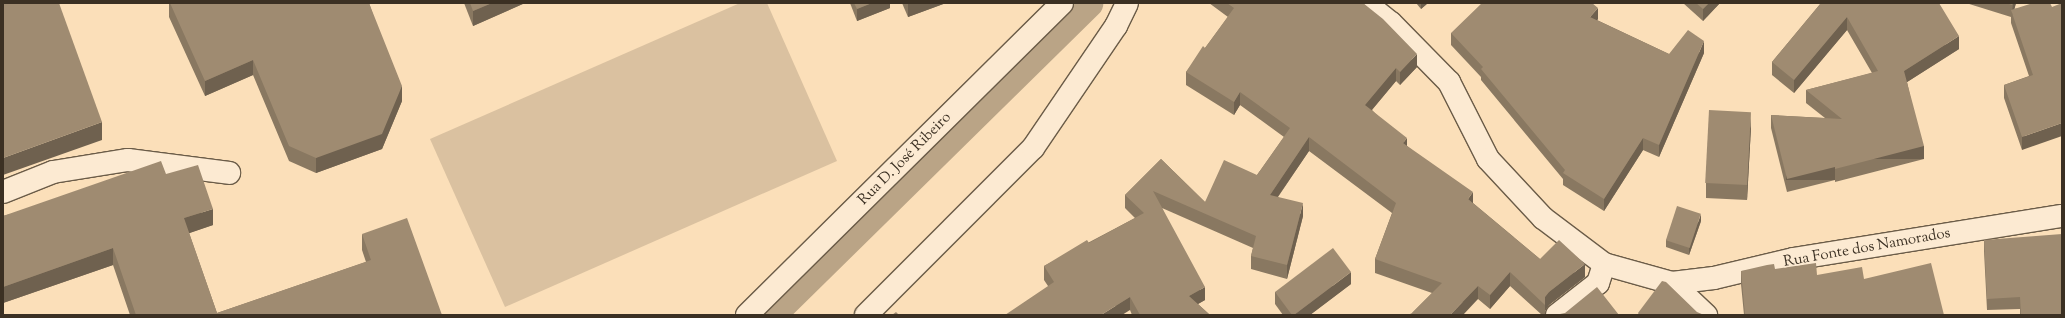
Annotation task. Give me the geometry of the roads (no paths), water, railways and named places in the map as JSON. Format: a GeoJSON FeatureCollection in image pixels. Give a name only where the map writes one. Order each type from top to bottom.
{"type":"FeatureCollection","features":[{"type":"Feature","properties":{"kind":"street","name":"Rua D. José Ribeiro"},"geometry":{"type":"LineString","coordinates":[[748,315],[1062,3]]}},
{"type":"Feature","properties":{"kind":"street"},"geometry":{"type":"LineString","coordinates":[[866,315],[1033,148],[1116,26],[1127,3]]}},
{"type":"Feature","properties":{"kind":"street"},"geometry":{"type":"LineString","coordinates":[[1366,3],[1391,22],[1449,82],[1488,159],[1542,218],[1604,264],[1672,283],[1706,315]]}},
{"type":"Feature","properties":{"kind":"street"},"geometry":{"type":"LineString","coordinates":[[3,192],[53,172],[128,160],[229,173]]}},
{"type":"Feature","properties":{"kind":"street","name":"Rua Fonte dos Namorados"},"geometry":{"type":"LineString","coordinates":[[1672,283],[1714,278],[1793,259],[2062,216]]}},
{"type":"Feature","properties":{"kind":"street"},"geometry":{"type":"LineString","coordinates":[[1557,315],[1598,283],[1604,264]]}},
{"type":"Feature","properties":{"kind":"waterway"},"geometry":{"type":"LineString","coordinates":[[771,315],[1089,3]]}}]}
